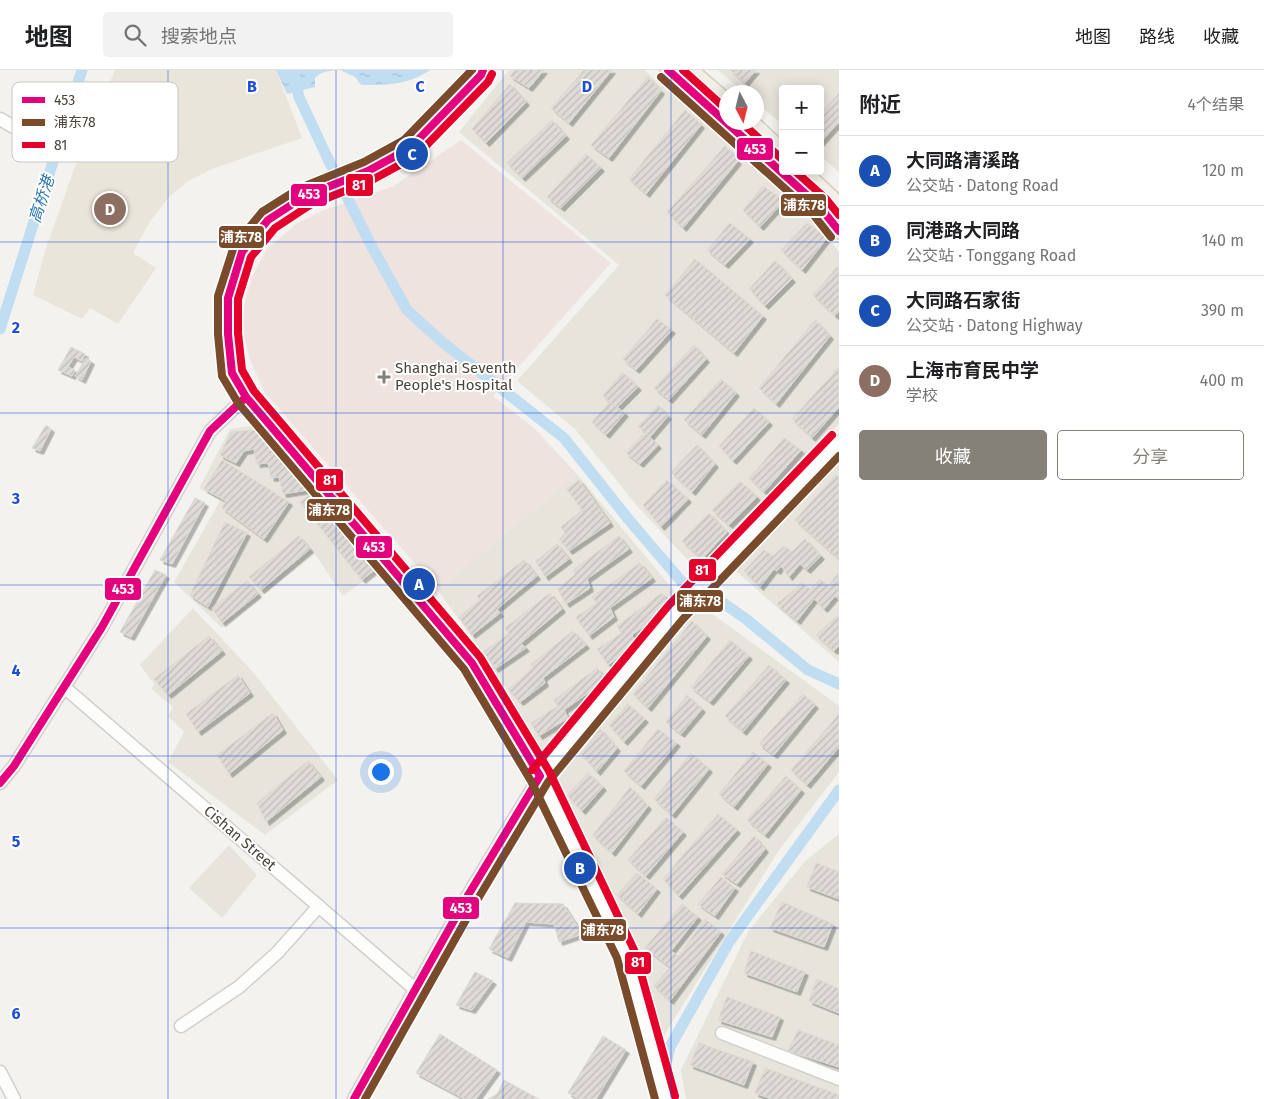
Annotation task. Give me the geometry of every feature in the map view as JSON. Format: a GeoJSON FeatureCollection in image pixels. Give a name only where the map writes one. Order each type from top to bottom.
{"type":"FeatureCollection","features":[{"type":"Feature","properties":{"kind":"main road"},"geometry":{"type":"LineString","coordinates":[[668,70],[819,206],[839,231]]}},
{"type":"Feature","properties":{"kind":"main road"},"geometry":{"type":"LineString","coordinates":[[690,70],[719,96]]}},
{"type":"Feature","properties":{"kind":"main road"},"geometry":{"type":"LineString","coordinates":[[760,130],[779,148]]}},
{"type":"Feature","properties":{"kind":"main road"},"geometry":{"type":"LineString","coordinates":[[807,175],[839,206]]}},
{"type":"Feature","properties":{"kind":"street"},"geometry":{"type":"LineString","coordinates":[[483,70],[410,148],[368,172],[304,196],[268,220],[242,252],[228,298],[228,334],[232,373],[246,398],[472,662],[540,776],[626,955],[665,1099]]}},
{"type":"Feature","properties":{"kind":"street"},"geometry":{"type":"LineString","coordinates":[[0,119],[12,126]]}},
{"type":"Feature","properties":{"kind":"street"},"geometry":{"type":"LineString","coordinates":[[0,783],[14,766],[102,627],[210,432],[246,398]]}},
{"type":"Feature","properties":{"kind":"street"},"geometry":{"type":"LineString","coordinates":[[354,1099],[467,897],[540,776],[676,612],[839,442]]}},
{"type":"Feature","properties":{"kind":"street","name":"Cishan Street"},"geometry":{"type":"LineString","coordinates":[[64,687],[416,990]]}},
{"type":"Feature","properties":{"kind":"street"},"geometry":{"type":"LineString","coordinates":[[181,1026],[246,981],[277,953],[319,906]]}},
{"type":"Feature","properties":{"kind":"street"},"geometry":{"type":"LineString","coordinates":[[722,1033],[839,1080]]}},
{"type":"Feature","properties":{"kind":"street"},"geometry":{"type":"LineString","coordinates":[[0,1072],[14,1099]]}},
{"type":"Feature","properties":{"kind":"shaded area"},"geometry":{"type":"Polygon","coordinates":[[[115,70],[276,70],[302,138],[212,169],[188,181],[169,197],[150,221],[133,253],[156,268],[118,324],[90,308],[82,319],[33,295],[44,254],[77,162],[178,162],[178,82],[110,82],[115,70]]]}},
{"type":"Feature","properties":{"kind":"shaded area"},"geometry":{"type":"Polygon","coordinates":[[[509,70],[644,70],[813,218],[839,252],[839,424],[698,571],[638,507],[575,429],[517,381],[619,265],[459,132],[509,70]]]}},
{"type":"Feature","properties":{"kind":"shaded area"},"geometry":{"type":"Polygon","coordinates":[[[718,70],[839,70],[839,172],[824,159],[824,85],[779,85],[779,122],[764,109],[764,85],[736,85],[718,70]]]}},
{"type":"Feature","properties":{"kind":"shaded area","name":"Shanghai Seventh People's Hospital"},"geometry":{"type":"Polygon","coordinates":[[[461,140],[611,263],[493,396],[535,429],[577,474],[438,590],[265,393],[250,360],[243,331],[244,306],[252,277],[267,249],[296,224],[324,210],[392,187],[461,140]]]}},
{"type":"Feature","properties":{"kind":"shaded area"},"geometry":{"type":"Polygon","coordinates":[[[263,424],[384,566],[343,596],[315,554],[222,628],[174,582],[220,501],[199,488],[230,429],[263,424]]]}},
{"type":"Feature","properties":{"kind":"shaded area"},"geometry":{"type":"Polygon","coordinates":[[[839,460],[839,662],[736,571],[839,460]]]}},
{"type":"Feature","properties":{"kind":"shaded area"},"geometry":{"type":"Polygon","coordinates":[[[577,474],[680,598],[644,643],[541,750],[482,652],[438,590],[577,474]]]}},
{"type":"Feature","properties":{"kind":"shaded area"},"geometry":{"type":"Polygon","coordinates":[[[700,605],[839,706],[839,772],[779,850],[663,1037],[637,957],[596,865],[555,781],[700,605]]]}},
{"type":"Feature","properties":{"kind":"shaded area"},"geometry":{"type":"Polygon","coordinates":[[[193,608],[253,672],[338,780],[265,835],[168,762],[184,732],[168,716],[173,707],[152,689],[154,684],[140,665],[193,608]]]}},
{"type":"Feature","properties":{"kind":"shaded area"},"geometry":{"type":"Polygon","coordinates":[[[839,834],[839,1099],[686,1099],[681,1070],[748,932],[805,861],[839,834]]]}},
{"type":"Feature","properties":{"kind":"shaded area"},"geometry":{"type":"Polygon","coordinates":[[[229,845],[257,875],[222,918],[189,888],[229,845]]]}},
{"type":"Feature","properties":{"kind":"water"},"geometry":{"type":"Polygon","coordinates":[[[276,70],[338,70],[320,74],[315,78],[315,87],[287,94],[276,70]]]}},
{"type":"Feature","properties":{"kind":"water"},"geometry":{"type":"Polygon","coordinates":[[[340,70],[430,70],[414,79],[406,81],[361,85],[355,77],[340,70]]]}},
{"type":"Feature","properties":{"kind":"building"},"geometry":{"type":"Polygon","coordinates":[[[515,70],[544,70],[529,88],[510,76],[515,70]]]}},
{"type":"Feature","properties":{"kind":"building"},"geometry":{"type":"Polygon","coordinates":[[[584,70],[612,70],[569,123],[551,108],[584,70]]]}},
{"type":"Feature","properties":{"kind":"building"},"geometry":{"type":"Polygon","coordinates":[[[730,70],[756,70],[745,83],[730,70]]]}},
{"type":"Feature","properties":{"kind":"building"},"geometry":{"type":"Polygon","coordinates":[[[648,77],[661,91],[609,158],[591,145],[648,77]]]}},
{"type":"Feature","properties":{"kind":"building"},"geometry":{"type":"Polygon","coordinates":[[[510,84],[526,102],[486,143],[472,129],[510,84]]]}},
{"type":"Feature","properties":{"kind":"building"},"geometry":{"type":"Polygon","coordinates":[[[839,93],[839,122],[824,139],[824,130],[824,110],[839,93]]]}},
{"type":"Feature","properties":{"kind":"building"},"geometry":{"type":"Polygon","coordinates":[[[685,110],[701,125],[646,194],[629,179],[685,110]]]}},
{"type":"Feature","properties":{"kind":"building"},"geometry":{"type":"Polygon","coordinates":[[[552,120],[566,136],[522,178],[507,163],[552,120]]]}},
{"type":"Feature","properties":{"kind":"building"},"geometry":{"type":"Polygon","coordinates":[[[725,146],[738,161],[683,228],[667,212],[725,146]]]}},
{"type":"Feature","properties":{"kind":"building"},"geometry":{"type":"Polygon","coordinates":[[[586,154],[601,168],[561,208],[547,197],[586,154]]]}},
{"type":"Feature","properties":{"kind":"building"},"geometry":{"type":"Polygon","coordinates":[[[763,186],[784,201],[760,227],[743,210],[763,186]]]}},
{"type":"Feature","properties":{"kind":"building"},"geometry":{"type":"Polygon","coordinates":[[[730,223],[750,239],[725,265],[707,250],[730,223]]]}},
{"type":"Feature","properties":{"kind":"building"},"geometry":{"type":"Polygon","coordinates":[[[807,223],[827,238],[802,270],[781,250],[807,223]]]}},
{"type":"Feature","properties":{"kind":"building"},"geometry":{"type":"Polygon","coordinates":[[[695,259],[763,316],[734,353],[665,295],[695,259]]]}},
{"type":"Feature","properties":{"kind":"building"},"geometry":{"type":"Polygon","coordinates":[[[775,261],[792,279],[765,306],[749,289],[775,261]]]}},
{"type":"Feature","properties":{"kind":"building"},"geometry":{"type":"Polygon","coordinates":[[[837,267],[839,268],[839,311],[835,316],[813,295],[837,267]]]}},
{"type":"Feature","properties":{"kind":"building"},"geometry":{"type":"Polygon","coordinates":[[[657,319],[672,330],[636,370],[623,359],[657,319]]]}},
{"type":"Feature","properties":{"kind":"building"},"geometry":{"type":"Polygon","coordinates":[[[815,320],[830,336],[776,404],[759,388],[815,320]]]}},
{"type":"Feature","properties":{"kind":"building"},"geometry":{"type":"Polygon","coordinates":[[[694,345],[706,359],[669,400],[654,388],[694,345]]]}},
{"type":"Feature","properties":{"kind":"building"},"geometry":{"type":"Polygon","coordinates":[[[71,347],[85,354],[82,361],[74,357],[68,367],[75,370],[72,376],[58,370],[71,347]]]}},
{"type":"Feature","properties":{"kind":"building"},"geometry":{"type":"Polygon","coordinates":[[[86,358],[91,361],[82,380],[75,376],[86,358]]]}},
{"type":"Feature","properties":{"kind":"building"},"geometry":{"type":"Polygon","coordinates":[[[839,367],[839,407],[812,438],[792,419],[839,367]]]}},
{"type":"Feature","properties":{"kind":"building"},"geometry":{"type":"Polygon","coordinates":[[[622,372],[638,387],[617,408],[603,396],[622,372]]]}},
{"type":"Feature","properties":{"kind":"building"},"geometry":{"type":"Polygon","coordinates":[[[721,379],[736,393],[702,435],[684,420],[721,379]]]}},
{"type":"Feature","properties":{"kind":"building"},"geometry":{"type":"Polygon","coordinates":[[[610,402],[625,413],[606,435],[592,422],[610,402]]]}},
{"type":"Feature","properties":{"kind":"building"},"geometry":{"type":"Polygon","coordinates":[[[658,405],[668,416],[650,437],[638,426],[658,405]]]}},
{"type":"Feature","properties":{"kind":"building"},"geometry":{"type":"Polygon","coordinates":[[[754,408],[769,422],[733,461],[719,446],[754,408]]]}},
{"type":"Feature","properties":{"kind":"building"},"geometry":{"type":"Polygon","coordinates":[[[46,425],[51,429],[40,451],[32,448],[46,425]]]}},
{"type":"Feature","properties":{"kind":"building"},"geometry":{"type":"Polygon","coordinates":[[[264,429],[265,444],[277,443],[278,457],[288,456],[291,473],[302,472],[307,490],[283,494],[279,477],[271,478],[268,463],[257,464],[254,449],[244,451],[236,463],[220,455],[231,432],[264,429]]]}},
{"type":"Feature","properties":{"kind":"building"},"geometry":{"type":"Polygon","coordinates":[[[645,432],[658,445],[640,464],[626,453],[645,432]]]}},
{"type":"Feature","properties":{"kind":"building"},"geometry":{"type":"Polygon","coordinates":[[[784,438],[801,450],[764,492],[749,478],[784,438]]]}},
{"type":"Feature","properties":{"kind":"building"},"geometry":{"type":"Polygon","coordinates":[[[697,445],[715,464],[692,492],[671,472],[697,445]]]}},
{"type":"Feature","properties":{"kind":"building"},"geometry":{"type":"Polygon","coordinates":[[[222,460],[289,502],[264,539],[222,508],[226,501],[204,489],[222,460]]]}},
{"type":"Feature","properties":{"kind":"building"},"geometry":{"type":"Polygon","coordinates":[[[836,475],[839,477],[839,559],[795,520],[836,475]]]}},
{"type":"Feature","properties":{"kind":"building"},"geometry":{"type":"Polygon","coordinates":[[[579,480],[610,523],[569,551],[559,539],[565,533],[561,527],[582,510],[567,489],[579,480]]]}},
{"type":"Feature","properties":{"kind":"building"},"geometry":{"type":"Polygon","coordinates":[[[667,480],[688,499],[661,527],[643,505],[667,480]]]}},
{"type":"Feature","properties":{"kind":"building"},"geometry":{"type":"Polygon","coordinates":[[[740,481],[757,497],[729,525],[712,510],[740,481]]]}},
{"type":"Feature","properties":{"kind":"building"},"geometry":{"type":"Polygon","coordinates":[[[314,492],[376,569],[362,580],[300,502],[314,492]]]}},
{"type":"Feature","properties":{"kind":"building"},"geometry":{"type":"Polygon","coordinates":[[[195,498],[205,503],[172,564],[160,560],[195,498]]]}},
{"type":"Feature","properties":{"kind":"building"},"geometry":{"type":"Polygon","coordinates":[[[709,513],[727,532],[702,559],[682,541],[709,513]]]}},
{"type":"Feature","properties":{"kind":"building"},"geometry":{"type":"Polygon","coordinates":[[[225,522],[247,533],[208,607],[190,595],[225,522]]]}},
{"type":"Feature","properties":{"kind":"building"},"geometry":{"type":"Polygon","coordinates":[[[299,536],[310,549],[261,590],[249,577],[299,536]]]}},
{"type":"Feature","properties":{"kind":"building"},"geometry":{"type":"Polygon","coordinates":[[[619,536],[629,549],[587,579],[590,588],[566,604],[558,589],[575,574],[573,570],[619,536]]]}},
{"type":"Feature","properties":{"kind":"building"},"geometry":{"type":"Polygon","coordinates":[[[805,539],[821,556],[807,570],[800,564],[789,577],[781,566],[777,571],[774,569],[760,587],[744,571],[764,550],[773,556],[784,546],[792,552],[805,539]]]}},
{"type":"Feature","properties":{"kind":"building"},"geometry":{"type":"Polygon","coordinates":[[[557,544],[569,559],[545,577],[536,561],[557,544]]]}},
{"type":"Feature","properties":{"kind":"building"},"geometry":{"type":"Polygon","coordinates":[[[524,560],[537,576],[497,609],[500,613],[472,635],[459,617],[480,600],[477,596],[524,560]]]}},
{"type":"Feature","properties":{"kind":"building"},"geometry":{"type":"Polygon","coordinates":[[[640,563],[652,578],[610,608],[614,617],[589,636],[576,617],[597,603],[592,597],[640,563]]]}},
{"type":"Feature","properties":{"kind":"building"},"geometry":{"type":"Polygon","coordinates":[[[155,570],[166,575],[131,637],[120,632],[155,570]]]}},
{"type":"Feature","properties":{"kind":"building"},"geometry":{"type":"Polygon","coordinates":[[[838,573],[839,600],[835,596],[824,609],[814,599],[797,621],[777,604],[802,583],[810,589],[820,579],[828,586],[838,573]]]}},
{"type":"Feature","properties":{"kind":"building"},"geometry":{"type":"Polygon","coordinates":[[[247,581],[258,594],[222,623],[212,608],[247,581]]]}},
{"type":"Feature","properties":{"kind":"building"},"geometry":{"type":"Polygon","coordinates":[[[550,593],[562,609],[521,643],[526,648],[495,669],[484,651],[509,634],[505,628],[550,593]]]}},
{"type":"Feature","properties":{"kind":"building"},"geometry":{"type":"Polygon","coordinates":[[[662,593],[671,606],[632,635],[635,645],[608,665],[597,649],[622,633],[617,626],[662,593]]]}},
{"type":"Feature","properties":{"kind":"building"},"geometry":{"type":"Polygon","coordinates":[[[837,616],[839,617],[839,646],[834,651],[816,635],[837,616]]]}},
{"type":"Feature","properties":{"kind":"building"},"geometry":{"type":"Polygon","coordinates":[[[692,621],[707,636],[648,708],[633,694],[692,621]]]}},
{"type":"Feature","properties":{"kind":"building"},"geometry":{"type":"Polygon","coordinates":[[[573,631],[586,645],[543,678],[545,683],[520,702],[508,689],[533,668],[531,664],[573,631]]]}},
{"type":"Feature","properties":{"kind":"building"},"geometry":{"type":"Polygon","coordinates":[[[209,636],[222,651],[168,695],[154,679],[209,636]]]}},
{"type":"Feature","properties":{"kind":"building"},"geometry":{"type":"Polygon","coordinates":[[[730,640],[749,656],[710,702],[691,687],[730,640]]]}},
{"type":"Feature","properties":{"kind":"building"},"geometry":{"type":"Polygon","coordinates":[[[769,665],[786,680],[743,732],[725,716],[769,665]]]}},
{"type":"Feature","properties":{"kind":"building"},"geometry":{"type":"Polygon","coordinates":[[[597,668],[606,680],[564,710],[568,718],[539,736],[531,723],[558,706],[554,700],[597,668]]]}},
{"type":"Feature","properties":{"kind":"building"},"geometry":{"type":"Polygon","coordinates":[[[238,675],[250,693],[198,732],[186,714],[238,675]]]}},
{"type":"Feature","properties":{"kind":"building"},"geometry":{"type":"Polygon","coordinates":[[[803,694],[815,705],[774,755],[759,744],[803,694]]]}},
{"type":"Feature","properties":{"kind":"building"},"geometry":{"type":"Polygon","coordinates":[[[687,695],[702,709],[681,734],[666,722],[687,695]]]}},
{"type":"Feature","properties":{"kind":"building"},"geometry":{"type":"Polygon","coordinates":[[[628,704],[645,719],[624,742],[609,725],[628,704]]]}},
{"type":"Feature","properties":{"kind":"building"},"geometry":{"type":"Polygon","coordinates":[[[273,713],[283,730],[229,774],[217,755],[273,713]]]}},
{"type":"Feature","properties":{"kind":"building"},"geometry":{"type":"Polygon","coordinates":[[[839,714],[839,747],[807,785],[791,770],[839,714]]]}},
{"type":"Feature","properties":{"kind":"building"},"geometry":{"type":"Polygon","coordinates":[[[600,729],[617,748],[597,772],[581,754],[600,729]]]}},
{"type":"Feature","properties":{"kind":"building"},"geometry":{"type":"Polygon","coordinates":[[[658,729],[677,743],[641,786],[624,771],[658,729]]]}},
{"type":"Feature","properties":{"kind":"building"},"geometry":{"type":"Polygon","coordinates":[[[753,752],[768,764],[734,807],[719,794],[753,752]]]}},
{"type":"Feature","properties":{"kind":"building"},"geometry":{"type":"Polygon","coordinates":[[[691,753],[709,769],[672,815],[654,799],[691,753]]]}},
{"type":"Feature","properties":{"kind":"building"},"geometry":{"type":"Polygon","coordinates":[[[308,761],[321,777],[266,822],[257,803],[308,761]]]}},
{"type":"Feature","properties":{"kind":"building"},"geometry":{"type":"Polygon","coordinates":[[[588,773],[603,787],[582,811],[567,795],[588,773]]]}},
{"type":"Feature","properties":{"kind":"building"},"geometry":{"type":"Polygon","coordinates":[[[786,776],[801,790],[765,835],[747,820],[786,776]]]}},
{"type":"Feature","properties":{"kind":"building"},"geometry":{"type":"Polygon","coordinates":[[[630,787],[648,806],[612,853],[593,835],[630,787]]]}},
{"type":"Feature","properties":{"kind":"building"},"geometry":{"type":"Polygon","coordinates":[[[718,814],[737,830],[679,896],[663,879],[718,814]]]}},
{"type":"Feature","properties":{"kind":"building"},"geometry":{"type":"Polygon","coordinates":[[[666,817],[683,832],[646,876],[628,860],[666,817]]]}},
{"type":"Feature","properties":{"kind":"building"},"geometry":{"type":"Polygon","coordinates":[[[754,836],[765,849],[737,884],[722,874],[754,836]]]}},
{"type":"Feature","properties":{"kind":"building"},"geometry":{"type":"Polygon","coordinates":[[[816,863],[839,872],[839,899],[807,887],[816,863]]]}},
{"type":"Feature","properties":{"kind":"building"},"geometry":{"type":"Polygon","coordinates":[[[637,873],[657,889],[638,914],[617,895],[637,873]]]}},
{"type":"Feature","properties":{"kind":"building"},"geometry":{"type":"Polygon","coordinates":[[[721,877],[735,888],[715,916],[698,904],[721,877]]]}},
{"type":"Feature","properties":{"kind":"building"},"geometry":{"type":"Polygon","coordinates":[[[782,902],[833,924],[824,947],[770,928],[782,902]]]}},
{"type":"Feature","properties":{"kind":"building"},"geometry":{"type":"Polygon","coordinates":[[[515,903],[563,904],[582,934],[559,942],[554,924],[526,922],[508,958],[489,949],[515,903]]]}},
{"type":"Feature","properties":{"kind":"building"},"geometry":{"type":"Polygon","coordinates":[[[682,904],[698,917],[671,951],[679,956],[705,919],[721,932],[670,1001],[654,986],[670,967],[645,948],[682,904]]]}},
{"type":"Feature","properties":{"kind":"building"},"geometry":{"type":"Polygon","coordinates":[[[751,951],[805,972],[797,992],[744,973],[751,951]]]}},
{"type":"Feature","properties":{"kind":"building"},"geometry":{"type":"Polygon","coordinates":[[[475,972],[493,981],[472,1010],[456,1005],[475,972]]]}},
{"type":"Feature","properties":{"kind":"building"},"geometry":{"type":"Polygon","coordinates":[[[817,979],[839,989],[839,1013],[809,1001],[817,979]]]}},
{"type":"Feature","properties":{"kind":"building"},"geometry":{"type":"Polygon","coordinates":[[[727,997],[780,1017],[772,1037],[718,1020],[727,997]]]}},
{"type":"Feature","properties":{"kind":"building"},"geometry":{"type":"Polygon","coordinates":[[[798,1030],[839,1045],[839,1067],[788,1051],[798,1030]]]}},
{"type":"Feature","properties":{"kind":"building"},"geometry":{"type":"Polygon","coordinates":[[[440,1034],[497,1070],[476,1099],[465,1099],[416,1073],[440,1034]]]}},
{"type":"Feature","properties":{"kind":"building"},"geometry":{"type":"Polygon","coordinates":[[[603,1036],[626,1050],[596,1099],[579,1099],[568,1093],[603,1036]]]}},
{"type":"Feature","properties":{"kind":"building"},"geometry":{"type":"Polygon","coordinates":[[[699,1043],[753,1062],[744,1085],[690,1065],[699,1043]]]}},
{"type":"Feature","properties":{"kind":"building"},"geometry":{"type":"Polygon","coordinates":[[[765,1068],[839,1095],[839,1099],[772,1099],[755,1093],[765,1068]]]}},
{"type":"Feature","properties":{"kind":"building"},"geometry":{"type":"Polygon","coordinates":[[[504,1080],[539,1099],[488,1099],[497,1094],[504,1080]]]}},
{"type":"Feature","properties":{"kind":"waterway","name":"高桥港"},"geometry":{"type":"LineString","coordinates":[[78,82],[82,70]]}},
{"type":"Feature","properties":{"kind":"waterway"},"geometry":{"type":"LineString","coordinates":[[293,70],[299,97],[327,157],[372,247],[407,310],[441,341],[564,438],[629,520],[682,582],[719,600],[746,619],[808,670],[839,684]]}},
{"type":"Feature","properties":{"kind":"waterway","name":"高桥港"},"geometry":{"type":"LineString","coordinates":[[0,329],[53,162]]}},
{"type":"Feature","properties":{"kind":"waterway"},"geometry":{"type":"LineString","coordinates":[[658,1099],[670,1047],[729,942],[839,790]]}},
{"type":"Feature","properties":{"kind":"transit line","name":"浦东78"},"geometry":{"type":"LineString","coordinates":[[472,70],[404,140],[364,162],[300,188],[262,212],[234,246],[218,296],[218,334],[222,376],[238,403],[464,669],[531,781],[617,958],[655,1099]]}},
{"type":"Feature","properties":{"kind":"transit line","name":"453"},"geometry":{"type":"LineString","coordinates":[[354,1099],[467,897],[540,776],[472,663],[246,397],[232,373],[228,334],[228,298],[242,252],[268,220],[305,196],[368,171],[410,148],[481,75],[483,70]]}},
{"type":"Feature","properties":{"kind":"transit line","name":"453"},"geometry":{"type":"LineString","coordinates":[[668,70],[819,206],[839,231]]}},
{"type":"Feature","properties":{"kind":"transit line","name":"81"},"geometry":{"type":"LineString","coordinates":[[683,70],[719,103]]}},
{"type":"Feature","properties":{"kind":"transit line","name":"81"},"geometry":{"type":"LineString","coordinates":[[492,74],[488,82],[416,156],[372,180],[310,205],[275,228],[251,257],[238,299],[238,333],[242,370],[254,391],[480,657],[549,771],[635,952],[675,1096]]}},
{"type":"Feature","properties":{"kind":"transit line","name":"浦东78"},"geometry":{"type":"LineString","coordinates":[[661,77],[812,213],[831,237]]}},
{"type":"Feature","properties":{"kind":"transit line","name":"81"},"geometry":{"type":"LineString","coordinates":[[750,130],[779,156]]}},
{"type":"Feature","properties":{"kind":"transit line","name":"81"},"geometry":{"type":"LineString","coordinates":[[799,175],[826,199],[839,215]]}},
{"type":"Feature","properties":{"kind":"transit line","name":"453"},"geometry":{"type":"LineString","coordinates":[[0,783],[14,766],[102,627],[210,431],[246,397]]}},
{"type":"Feature","properties":{"kind":"transit line","name":"81"},"geometry":{"type":"LineString","coordinates":[[532,770],[669,605],[832,435]]}},
{"type":"Feature","properties":{"kind":"transit line","name":"浦东78"},"geometry":{"type":"LineString","coordinates":[[365,1099],[476,902],[548,782],[683,619],[839,456]]}},
{"type":"Feature","properties":{"kind":"place","name":"大同路石家街"},"geometry":{"type":"Point","coordinates":[412,154]}},
{"type":"Feature","properties":{"kind":"place","name":"上海市育民中学"},"geometry":{"type":"Point","coordinates":[110,209]}},
{"type":"Feature","properties":{"kind":"place","name":"Shanghai Seventh People's Hospital"},"geometry":{"type":"Point","coordinates":[384,377]}},
{"type":"Feature","properties":{"kind":"place","name":"大同路清溪路"},"geometry":{"type":"Point","coordinates":[419,584]}},
{"type":"Feature","properties":{"kind":"place","name":"同港路大同路"},"geometry":{"type":"Point","coordinates":[580,868]}}]}
